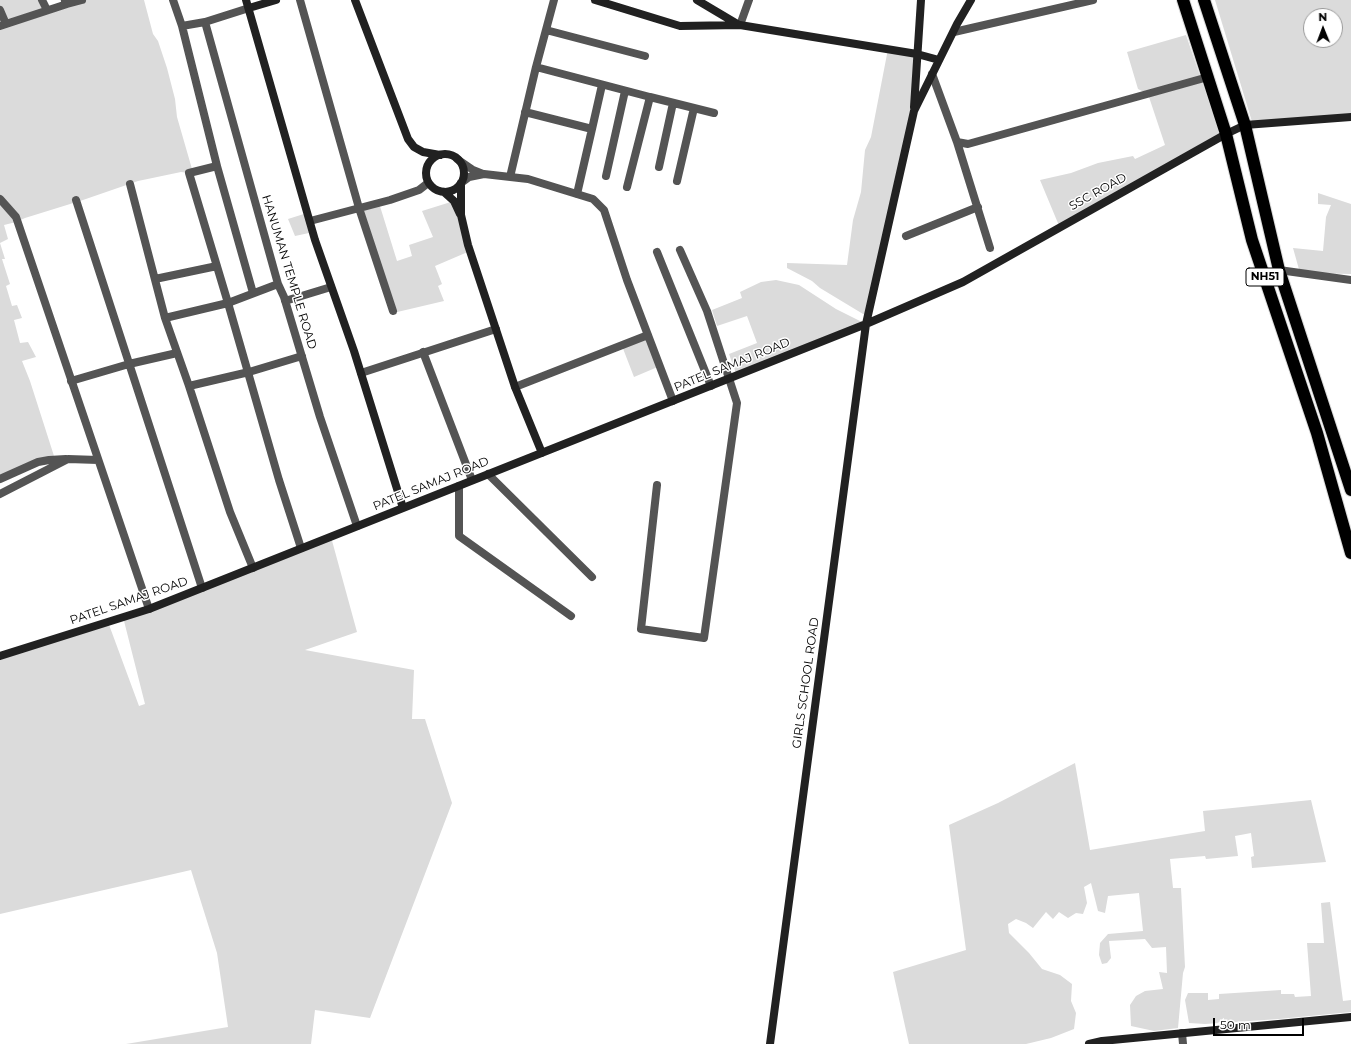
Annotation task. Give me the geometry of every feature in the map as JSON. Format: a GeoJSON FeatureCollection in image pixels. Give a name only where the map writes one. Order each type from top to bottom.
{"type":"FeatureCollection","features":[{"type":"Feature","properties":{"kind":"highway","name":"NH51"},"geometry":{"type":"LineString","coordinates":[[1183,0],[1226,134],[1252,240],[1317,433],[1351,553]]}},
{"type":"Feature","properties":{"kind":"highway","name":"NH51"},"geometry":{"type":"LineString","coordinates":[[1204,0],[1245,125],[1279,270],[1351,490]]}},
{"type":"Feature","properties":{"kind":"street"},"geometry":{"type":"LineString","coordinates":[[42,0],[47,10]]}},
{"type":"Feature","properties":{"kind":"street"},"geometry":{"type":"LineString","coordinates":[[0,10],[3,25],[66,2],[82,0]]}},
{"type":"Feature","properties":{"kind":"street"},"geometry":{"type":"LineString","coordinates":[[173,0],[182,26],[217,166],[253,293]]}},
{"type":"Feature","properties":{"kind":"street"},"geometry":{"type":"LineString","coordinates":[[246,0],[277,112],[310,221],[404,508]]}},
{"type":"Feature","properties":{"kind":"street"},"geometry":{"type":"LineString","coordinates":[[182,26],[205,22],[276,0]]}},
{"type":"Feature","properties":{"kind":"street"},"geometry":{"type":"LineString","coordinates":[[300,0],[359,208],[392,311]]}},
{"type":"Feature","properties":{"kind":"street"},"geometry":{"type":"LineString","coordinates":[[355,0],[408,139],[423,160],[428,183],[432,188],[438,191],[451,191],[457,188],[469,177],[484,174]]}},
{"type":"Feature","properties":{"kind":"street"},"geometry":{"type":"LineString","coordinates":[[510,177],[536,67],[554,0]]}},
{"type":"Feature","properties":{"kind":"street"},"geometry":{"type":"LineString","coordinates":[[594,0],[680,26],[740,25],[917,54],[940,60]]}},
{"type":"Feature","properties":{"kind":"street"},"geometry":{"type":"LineString","coordinates":[[697,0],[707,3],[740,25]]}},
{"type":"Feature","properties":{"kind":"street"},"geometry":{"type":"LineString","coordinates":[[740,25],[749,0]]}},
{"type":"Feature","properties":{"kind":"street"},"geometry":{"type":"LineString","coordinates":[[914,112],[921,0]]}},
{"type":"Feature","properties":{"kind":"street"},"geometry":{"type":"LineString","coordinates":[[914,112],[971,0]]}},
{"type":"Feature","properties":{"kind":"street"},"geometry":{"type":"LineString","coordinates":[[954,32],[1093,0]]}},
{"type":"Feature","properties":{"kind":"street","name":"HANUMAN TEMPLE ROAD"},"geometry":{"type":"LineString","coordinates":[[205,22],[278,284],[285,301],[320,417],[357,526]]}},
{"type":"Feature","properties":{"kind":"street"},"geometry":{"type":"LineString","coordinates":[[546,30],[645,56]]}},
{"type":"Feature","properties":{"kind":"street"},"geometry":{"type":"LineString","coordinates":[[536,67],[714,113]]}},
{"type":"Feature","properties":{"kind":"street"},"geometry":{"type":"LineString","coordinates":[[932,74],[957,142],[990,248]]}},
{"type":"Feature","properties":{"kind":"street"},"geometry":{"type":"LineString","coordinates":[[957,142],[968,144],[1208,77]]}},
{"type":"Feature","properties":{"kind":"street"},"geometry":{"type":"LineString","coordinates":[[577,194],[602,85]]}},
{"type":"Feature","properties":{"kind":"street"},"geometry":{"type":"LineString","coordinates":[[606,176],[625,91]]}},
{"type":"Feature","properties":{"kind":"street"},"geometry":{"type":"LineString","coordinates":[[627,187],[650,97]]}},
{"type":"Feature","properties":{"kind":"street"},"geometry":{"type":"LineString","coordinates":[[659,167],[673,103]]}},
{"type":"Feature","properties":{"kind":"street"},"geometry":{"type":"LineString","coordinates":[[677,181],[694,108]]}},
{"type":"Feature","properties":{"kind":"street"},"geometry":{"type":"LineString","coordinates":[[525,112],[592,129]]}},
{"type":"Feature","properties":{"kind":"street","name":"GIRLS SCHOOL ROAD"},"geometry":{"type":"LineString","coordinates":[[770,1044],[866,324],[914,112]]}},
{"type":"Feature","properties":{"kind":"street","name":"SSC ROAD"},"geometry":{"type":"LineString","coordinates":[[866,324],[963,282],[1226,134],[1245,125],[1351,117]]}},
{"type":"Feature","properties":{"kind":"street"},"geometry":{"type":"LineString","coordinates":[[414,147],[423,152],[440,155],[446,154],[457,159],[473,170],[484,174],[528,179],[593,199],[604,210],[626,280],[673,401]]}},
{"type":"Feature","properties":{"kind":"street"},"geometry":{"type":"LineString","coordinates":[[425,172],[430,161],[440,155]]}},
{"type":"Feature","properties":{"kind":"street"},"geometry":{"type":"LineString","coordinates":[[457,159],[464,170],[461,183],[462,215],[468,245],[515,387],[542,453]]}},
{"type":"Feature","properties":{"kind":"street"},"geometry":{"type":"LineString","coordinates":[[217,166],[189,173],[249,372],[279,480],[301,548]]}},
{"type":"Feature","properties":{"kind":"street"},"geometry":{"type":"LineString","coordinates":[[310,221],[419,190],[428,183]]}},
{"type":"Feature","properties":{"kind":"street"},"geometry":{"type":"LineString","coordinates":[[130,184],[165,318],[230,512],[253,568]]}},
{"type":"Feature","properties":{"kind":"street"},"geometry":{"type":"LineString","coordinates":[[444,192],[454,201],[464,224]]}},
{"type":"Feature","properties":{"kind":"street"},"geometry":{"type":"LineString","coordinates":[[0,199],[16,217],[149,609]]}},
{"type":"Feature","properties":{"kind":"street"},"geometry":{"type":"LineString","coordinates":[[76,200],[202,588]]}},
{"type":"Feature","properties":{"kind":"street"},"geometry":{"type":"LineString","coordinates":[[906,236],[978,207]]}},
{"type":"Feature","properties":{"kind":"street"},"geometry":{"type":"LineString","coordinates":[[657,485],[641,629],[704,638],[737,403],[707,311],[680,250]]}},
{"type":"Feature","properties":{"kind":"street"},"geometry":{"type":"LineString","coordinates":[[657,252],[711,386]]}},
{"type":"Feature","properties":{"kind":"street"},"geometry":{"type":"LineString","coordinates":[[155,279],[217,266]]}},
{"type":"Feature","properties":{"kind":"street"},"geometry":{"type":"LineString","coordinates":[[1279,270],[1351,280]]}},
{"type":"Feature","properties":{"kind":"street"},"geometry":{"type":"LineString","coordinates":[[165,318],[228,303],[278,284]]}},
{"type":"Feature","properties":{"kind":"street"},"geometry":{"type":"LineString","coordinates":[[285,301],[332,287]]}},
{"type":"Feature","properties":{"kind":"street","name":"PATEL SAMAJ ROAD"},"geometry":{"type":"LineString","coordinates":[[0,656],[149,609],[866,324]]}},
{"type":"Feature","properties":{"kind":"street"},"geometry":{"type":"LineString","coordinates":[[361,373],[496,329]]}},
{"type":"Feature","properties":{"kind":"street"},"geometry":{"type":"LineString","coordinates":[[515,387],[648,335]]}},
{"type":"Feature","properties":{"kind":"street"},"geometry":{"type":"LineString","coordinates":[[423,352],[472,480]]}},
{"type":"Feature","properties":{"kind":"street"},"geometry":{"type":"LineString","coordinates":[[71,381],[129,364],[177,353]]}},
{"type":"Feature","properties":{"kind":"street"},"geometry":{"type":"LineString","coordinates":[[189,386],[249,372],[302,356]]}},
{"type":"Feature","properties":{"kind":"street"},"geometry":{"type":"LineString","coordinates":[[0,479],[38,462],[68,459],[98,460]]}},
{"type":"Feature","properties":{"kind":"street"},"geometry":{"type":"LineString","coordinates":[[0,494],[68,459]]}},
{"type":"Feature","properties":{"kind":"street"},"geometry":{"type":"LineString","coordinates":[[488,474],[592,577]]}},
{"type":"Feature","properties":{"kind":"street"},"geometry":{"type":"LineString","coordinates":[[459,486],[459,536],[571,616]]}},
{"type":"Feature","properties":{"kind":"street"},"geometry":{"type":"LineString","coordinates":[[1089,1044],[1102,1041],[1351,1016]]}},
{"type":"Feature","properties":{"kind":"street"},"geometry":{"type":"LineString","coordinates":[[1182,1033],[1183,1044]]}},
{"type":"Feature","properties":{"kind":"shaded area"},"geometry":{"type":"Polygon","coordinates":[[[0,0],[42,0],[47,11],[83,0],[144,0],[153,34],[158,41],[167,68],[175,99],[177,117],[192,169],[189,173],[181,172],[138,181],[4,225],[8,239],[0,243],[0,26],[5,24],[0,10],[0,0]]]}},
{"type":"Feature","properties":{"kind":"shaded area"},"geometry":{"type":"Polygon","coordinates":[[[1215,0],[1351,0],[1351,117],[1253,125],[1215,0]]]}},
{"type":"Feature","properties":{"kind":"shaded area"},"geometry":{"type":"Polygon","coordinates":[[[1186,35],[1221,137],[1060,228],[1040,180],[1071,173],[1098,163],[1133,156],[1135,159],[1165,145],[1148,94],[1138,89],[1127,52],[1186,35]]]}},
{"type":"Feature","properties":{"kind":"shaded area"},"geometry":{"type":"Polygon","coordinates":[[[888,49],[917,54],[914,111],[868,317],[820,288],[812,281],[787,268],[787,263],[847,265],[853,220],[861,192],[865,150],[871,137],[888,49]]]}},
{"type":"Feature","properties":{"kind":"shaded area"},"geometry":{"type":"Polygon","coordinates":[[[1318,193],[1351,204],[1351,274],[1300,273],[1293,248],[1323,251],[1326,217],[1331,205],[1318,204],[1318,193]]]}},
{"type":"Feature","properties":{"kind":"shaded area"},"geometry":{"type":"Polygon","coordinates":[[[454,201],[470,251],[435,266],[442,284],[438,286],[444,301],[393,313],[359,208],[379,203],[397,261],[412,256],[409,245],[433,237],[422,211],[454,201]]]}},
{"type":"Feature","properties":{"kind":"shaded area"},"geometry":{"type":"Polygon","coordinates":[[[307,213],[309,233],[295,236],[288,219],[307,213]]]}},
{"type":"Feature","properties":{"kind":"shaded area"},"geometry":{"type":"Polygon","coordinates":[[[0,243],[5,259],[2,259],[10,284],[6,286],[12,306],[17,305],[22,318],[14,320],[20,343],[28,342],[36,357],[22,361],[54,456],[49,460],[0,479],[0,243]]]}},
{"type":"Feature","properties":{"kind":"shaded area"},"geometry":{"type":"Polygon","coordinates":[[[776,280],[799,285],[836,309],[866,324],[737,376],[729,354],[757,343],[747,316],[717,326],[712,310],[742,298],[740,292],[761,282],[776,280]]]}},
{"type":"Feature","properties":{"kind":"shaded area"},"geometry":{"type":"Polygon","coordinates":[[[648,335],[660,366],[634,377],[622,346],[648,335]]]}},
{"type":"Feature","properties":{"kind":"shaded area"},"geometry":{"type":"Polygon","coordinates":[[[331,537],[357,632],[305,650],[414,670],[412,719],[425,719],[452,803],[370,1018],[315,1010],[311,1044],[126,1044],[228,1027],[217,953],[191,870],[0,914],[0,656],[108,622],[139,706],[145,704],[123,617],[331,537]]]}},
{"type":"Feature","properties":{"kind":"shaded area"},"geometry":{"type":"Polygon","coordinates":[[[1075,763],[1090,850],[1205,831],[1203,811],[1311,800],[1326,862],[1252,868],[1251,857],[1254,856],[1251,833],[1235,836],[1238,856],[1206,859],[1205,856],[1170,859],[1173,888],[1181,888],[1185,967],[1183,973],[1178,1028],[1154,1031],[1131,1026],[1130,1005],[1136,996],[1145,991],[1163,989],[1159,972],[1167,973],[1166,947],[1152,948],[1145,939],[1109,941],[1111,958],[1107,963],[1102,964],[1099,955],[1100,943],[1108,934],[1143,931],[1139,893],[1108,896],[1105,913],[1098,911],[1091,883],[1084,887],[1087,903],[1083,914],[1076,913],[1068,918],[1059,912],[1053,919],[1046,912],[1033,928],[1016,919],[1008,924],[1009,933],[1029,953],[1042,969],[1060,975],[1072,984],[1071,1001],[1076,1013],[1074,1029],[1051,1038],[1026,1044],[909,1044],[893,972],[966,950],[949,825],[998,803],[1075,763]]]}},
{"type":"Feature","properties":{"kind":"shaded area"},"geometry":{"type":"Polygon","coordinates":[[[1330,902],[1343,1001],[1351,1000],[1351,1012],[1279,1019],[1205,1024],[1189,1023],[1185,1000],[1188,993],[1208,993],[1208,1000],[1219,999],[1219,994],[1281,990],[1281,994],[1294,994],[1295,997],[1311,996],[1307,943],[1324,943],[1321,903],[1330,902]]]}}]}
